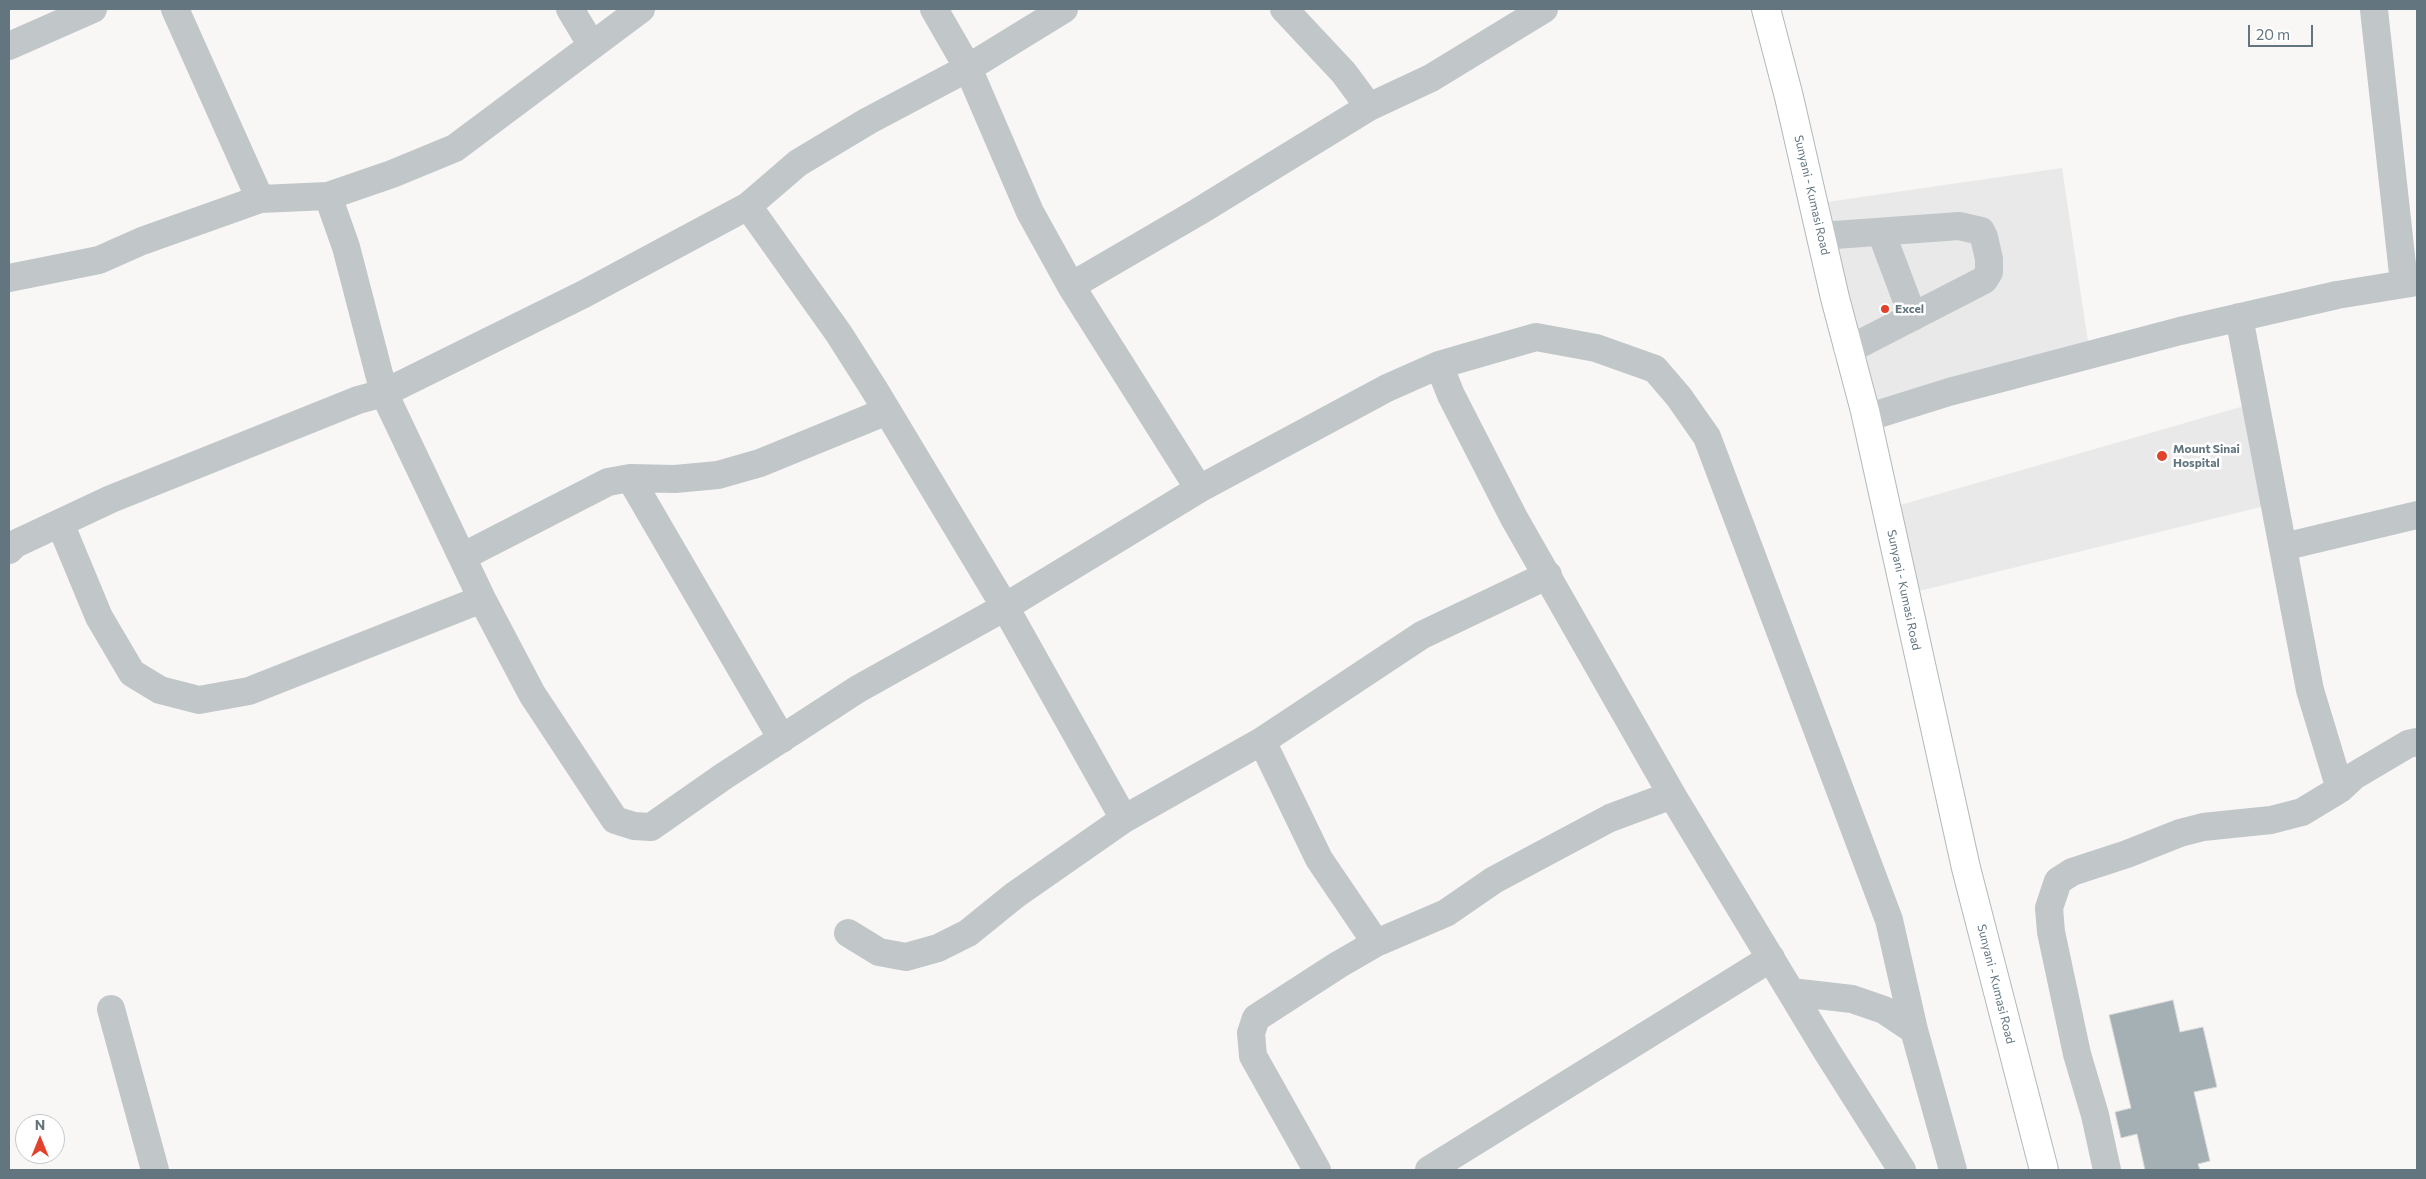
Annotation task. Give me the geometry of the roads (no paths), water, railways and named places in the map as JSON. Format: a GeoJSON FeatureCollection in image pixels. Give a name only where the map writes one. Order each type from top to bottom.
{"type":"FeatureCollection","features":[{"type":"Feature","properties":{"kind":"main road","name":"Sunyani - Kumasi Road"},"geometry":{"type":"LineString","coordinates":[[1766,9],[1866,418],[1966,868],[2044,1170]]}},
{"type":"Feature","properties":{"kind":"street"},"geometry":{"type":"LineString","coordinates":[[9,46],[93,9]]}},
{"type":"Feature","properties":{"kind":"street"},"geometry":{"type":"LineString","coordinates":[[175,9],[260,199]]}},
{"type":"Feature","properties":{"kind":"street"},"geometry":{"type":"LineString","coordinates":[[570,9],[591,44]]}},
{"type":"Feature","properties":{"kind":"street"},"geometry":{"type":"LineString","coordinates":[[9,278],[99,260],[142,241],[260,199],[328,196],[392,174],[455,148],[591,44],[641,9]]}},
{"type":"Feature","properties":{"kind":"street"},"geometry":{"type":"LineString","coordinates":[[934,9],[968,68],[1030,212],[1071,286],[1199,489]]}},
{"type":"Feature","properties":{"kind":"street"},"geometry":{"type":"LineString","coordinates":[[9,550],[15,544],[111,499],[358,400],[384,393],[584,294],[748,206],[798,163],[868,121],[968,68],[1064,9]]}},
{"type":"Feature","properties":{"kind":"street"},"geometry":{"type":"LineString","coordinates":[[1284,9],[1344,73],[1368,107]]}},
{"type":"Feature","properties":{"kind":"street"},"geometry":{"type":"LineString","coordinates":[[1071,286],[1198,212],[1368,107],[1431,78],[1544,9]]}},
{"type":"Feature","properties":{"kind":"street"},"geometry":{"type":"LineString","coordinates":[[1866,418],[1949,392],[2238,317],[2411,282],[2374,10]]}},
{"type":"Feature","properties":{"kind":"street"},"geometry":{"type":"LineString","coordinates":[[328,196],[346,247],[384,393],[462,557],[532,694],[615,820],[634,826],[651,827],[724,776],[858,689],[1005,607],[1199,489],[1387,388],[1439,365],[1536,337],[1596,348],[1655,369],[1680,397],[1707,437],[1889,920],[1914,1030],[1953,1170]]}},
{"type":"Feature","properties":{"kind":"street"},"geometry":{"type":"LineString","coordinates":[[748,206],[839,334],[887,411],[1005,607],[1124,819]]}},
{"type":"Feature","properties":{"kind":"street"},"geometry":{"type":"LineString","coordinates":[[1821,236],[1959,226],[1981,231],[1984,237],[1989,259],[1988,272],[1984,280],[1848,350]]}},
{"type":"Feature","properties":{"kind":"street"},"geometry":{"type":"LineString","coordinates":[[1881,232],[1913,317]]}},
{"type":"Feature","properties":{"kind":"street"},"geometry":{"type":"LineString","coordinates":[[2238,317],[2310,690],[2340,789]]}},
{"type":"Feature","properties":{"kind":"street"},"geometry":{"type":"LineString","coordinates":[[1439,365],[1451,396],[1514,518],[1672,795],[1790,992],[1902,1170]]}},
{"type":"Feature","properties":{"kind":"street"},"geometry":{"type":"LineString","coordinates":[[462,557],[608,482],[630,478],[675,479],[718,475],[760,463],[887,411]]}},
{"type":"Feature","properties":{"kind":"street"},"geometry":{"type":"LineString","coordinates":[[630,478],[782,739]]}},
{"type":"Feature","properties":{"kind":"street"},"geometry":{"type":"LineString","coordinates":[[2283,546],[2417,515]]}},
{"type":"Feature","properties":{"kind":"street"},"geometry":{"type":"LineString","coordinates":[[60,523],[99,617],[132,673],[160,690],[199,700],[249,691],[482,598]]}},
{"type":"Feature","properties":{"kind":"street"},"geometry":{"type":"LineString","coordinates":[[848,933],[878,952],[906,957],[938,948],[968,933],[1015,895],[1124,819],[1262,741],[1422,634],[1548,575]]}},
{"type":"Feature","properties":{"kind":"street"},"geometry":{"type":"LineString","coordinates":[[1262,741],[1319,859],[1376,943]]}},
{"type":"Feature","properties":{"kind":"street"},"geometry":{"type":"LineString","coordinates":[[2107,1170],[2095,1115],[2076,1054],[2051,932],[2049,908],[2058,881],[2072,872],[2127,854],[2180,833],[2203,827],[2271,820],[2302,812],[2340,789],[2354,776],[2408,744],[2417,742]]}},
{"type":"Feature","properties":{"kind":"street"},"geometry":{"type":"LineString","coordinates":[[1316,1170],[1253,1056],[1251,1033],[1256,1018],[1376,943],[1446,913],[1494,880],[1610,818],[1672,795]]}},
{"type":"Feature","properties":{"kind":"street"},"geometry":{"type":"LineString","coordinates":[[1429,1170],[1459,1162],[1566,1087],[1771,958]]}},
{"type":"Feature","properties":{"kind":"street"},"geometry":{"type":"LineString","coordinates":[[1790,992],[1852,999],[1884,1010],[1914,1030]]}},
{"type":"Feature","properties":{"kind":"street"},"geometry":{"type":"LineString","coordinates":[[111,1009],[155,1170]]}},
{"type":"Feature","properties":{"kind":"place","name":"Excel"},"geometry":{"type":"Point","coordinates":[1885,309]}},
{"type":"Feature","properties":{"kind":"place","name":"Mount Sinai Hospital"},"geometry":{"type":"Point","coordinates":[2162,456]}}]}
